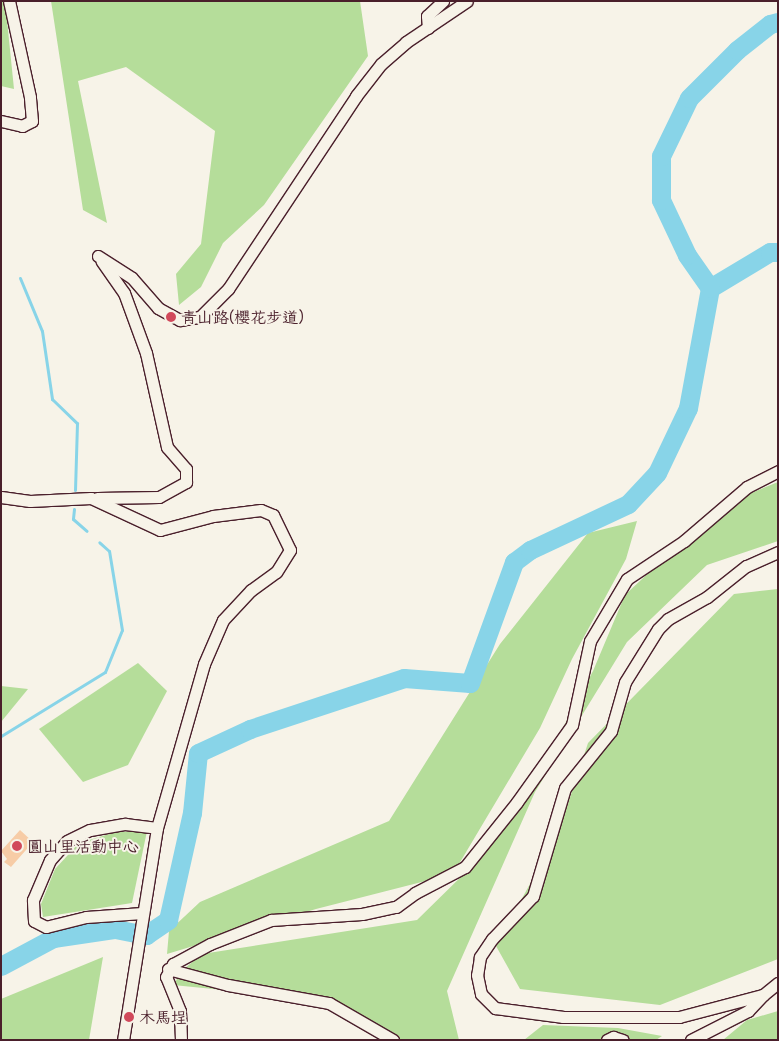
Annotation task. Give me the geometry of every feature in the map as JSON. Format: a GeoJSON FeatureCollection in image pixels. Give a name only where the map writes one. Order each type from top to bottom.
{"type":"FeatureCollection","features":[{"type":"Feature","properties":{"kind":"street"},"geometry":{"type":"LineString","coordinates":[[1,121],[22,126],[32,121],[30,97],[10,1]]}},
{"type":"Feature","properties":{"kind":"street"},"geometry":{"type":"LineString","coordinates":[[428,28],[427,16],[443,1]]}},
{"type":"Feature","properties":{"kind":"street"},"geometry":{"type":"LineString","coordinates":[[1,497],[30,501],[159,497],[186,482],[186,469],[167,447],[146,353],[124,293],[98,256],[132,278],[158,308],[180,320],[200,316],[228,289],[356,96],[382,64],[428,28],[467,1]]}},
{"type":"Feature","properties":{"kind":"street"},"geometry":{"type":"LineString","coordinates":[[181,1040],[180,1011],[166,977],[168,969],[210,944],[271,920],[362,914],[396,907],[414,893],[465,867],[518,802],[572,725],[590,641],[627,579],[684,541],[747,487],[778,471]]}},
{"type":"Feature","properties":{"kind":"street"},"geometry":{"type":"LineString","coordinates":[[91,498],[160,530],[212,516],[261,510],[273,515],[290,550],[276,572],[251,590],[223,620],[216,635],[156,828],[135,953],[123,1040]]}},
{"type":"Feature","properties":{"kind":"street"},"geometry":{"type":"LineString","coordinates":[[763,995],[679,1017],[563,1017],[495,1008],[481,994],[477,975],[480,957],[492,939],[533,896],[565,788],[610,731],[625,682],[658,629],[668,619],[707,597],[746,566],[778,552]]}},
{"type":"Feature","properties":{"kind":"street"},"geometry":{"type":"LineString","coordinates":[[141,917],[86,917],[46,927],[34,921],[33,900],[50,860],[67,841],[90,830],[125,824],[156,828]]}},
{"type":"Feature","properties":{"kind":"street"},"geometry":{"type":"LineString","coordinates":[[168,969],[228,985],[328,1003],[393,1040]]}},
{"type":"Feature","properties":{"kind":"street"},"geometry":{"type":"LineString","coordinates":[[691,1040],[748,1012],[763,995],[778,983]]}},
{"type":"Feature","properties":{"kind":"street"},"geometry":{"type":"LineString","coordinates":[[607,1040],[613,1037],[624,1040]]}},
{"type":"Feature","properties":{"kind":"green space"},"geometry":{"type":"Polygon","coordinates":[[[1,1],[5,1],[14,89],[1,86],[1,1]]]}},
{"type":"Feature","properties":{"kind":"green space"},"geometry":{"type":"Polygon","coordinates":[[[51,1],[360,1],[368,56],[264,205],[223,243],[201,287],[179,305],[176,274],[201,244],[215,131],[126,67],[78,81],[107,223],[83,210],[51,1]]]}},
{"type":"Feature","properties":{"kind":"green space"},"geometry":{"type":"Polygon","coordinates":[[[778,482],[778,541],[707,565],[627,642],[535,792],[447,991],[459,1040],[397,1040],[314,999],[173,985],[184,969],[202,954],[417,920],[471,867],[524,801],[593,671],[625,595],[720,506],[778,482]]]}},
{"type":"Feature","properties":{"kind":"green space"},"geometry":{"type":"Polygon","coordinates":[[[637,521],[626,559],[572,659],[540,728],[453,874],[316,909],[167,954],[169,931],[200,902],[389,821],[500,644],[588,533],[637,521]]]}},
{"type":"Feature","properties":{"kind":"green space"},"geometry":{"type":"Polygon","coordinates":[[[778,589],[778,959],[660,1005],[520,989],[496,946],[559,831],[588,743],[734,594],[778,589]]]}},
{"type":"Feature","properties":{"kind":"green space"},"geometry":{"type":"Polygon","coordinates":[[[138,663],[167,691],[128,765],[83,782],[39,729],[138,663]]]}},
{"type":"Feature","properties":{"kind":"green space"},"geometry":{"type":"Polygon","coordinates":[[[1,686],[28,689],[1,722],[1,686]]]}},
{"type":"Feature","properties":{"kind":"green space"},"geometry":{"type":"Polygon","coordinates":[[[147,831],[132,903],[43,917],[41,904],[55,869],[79,843],[116,832],[147,831]]]}},
{"type":"Feature","properties":{"kind":"green space"},"geometry":{"type":"Polygon","coordinates":[[[103,957],[89,1040],[1,1040],[1,999],[103,957]]]}},
{"type":"Feature","properties":{"kind":"green space"},"geometry":{"type":"Polygon","coordinates":[[[778,1011],[778,1040],[723,1040],[747,1020],[778,1011]]]}},
{"type":"Feature","properties":{"kind":"green space"},"geometry":{"type":"Polygon","coordinates":[[[543,1025],[618,1028],[662,1036],[656,1040],[524,1040],[543,1025]]]}},
{"type":"Feature","properties":{"kind":"building","name":"圓山里活動中心"},"geometry":{"type":"Polygon","coordinates":[[[20,830],[33,842],[11,867],[4,862],[7,859],[1,851],[20,830]]]}},
{"type":"Feature","properties":{"kind":"waterway"},"geometry":{"type":"LineString","coordinates":[[1,966],[53,938],[115,929],[146,935],[168,920],[192,813],[198,753],[250,729],[404,678],[470,683],[514,562],[530,550],[628,504],[657,473],[688,408],[710,288],[687,255],[661,200],[661,156],[689,98],[737,50],[770,24],[778,22]]}},
{"type":"Feature","properties":{"kind":"waterway"},"geometry":{"type":"LineString","coordinates":[[710,288],[770,252],[778,252]]}},
{"type":"Feature","properties":{"kind":"waterway"},"geometry":{"type":"LineString","coordinates":[[20,278],[42,331],[52,399],[77,423],[75,490]]}},
{"type":"Feature","properties":{"kind":"waterway"},"geometry":{"type":"LineString","coordinates":[[74,509],[73,519],[87,531]]}},
{"type":"Feature","properties":{"kind":"waterway"},"geometry":{"type":"LineString","coordinates":[[1,736],[105,672],[122,630],[109,551],[99,542]]}},
{"type":"Feature","properties":{"kind":"place","name":"青山路(櫻花步道)"},"geometry":{"type":"Point","coordinates":[171,317]}},
{"type":"Feature","properties":{"kind":"place","name":"圓山里活動中心"},"geometry":{"type":"Point","coordinates":[17,846]}},
{"type":"Feature","properties":{"kind":"place","name":"木馬埕"},"geometry":{"type":"Point","coordinates":[129,1017]}}]}
